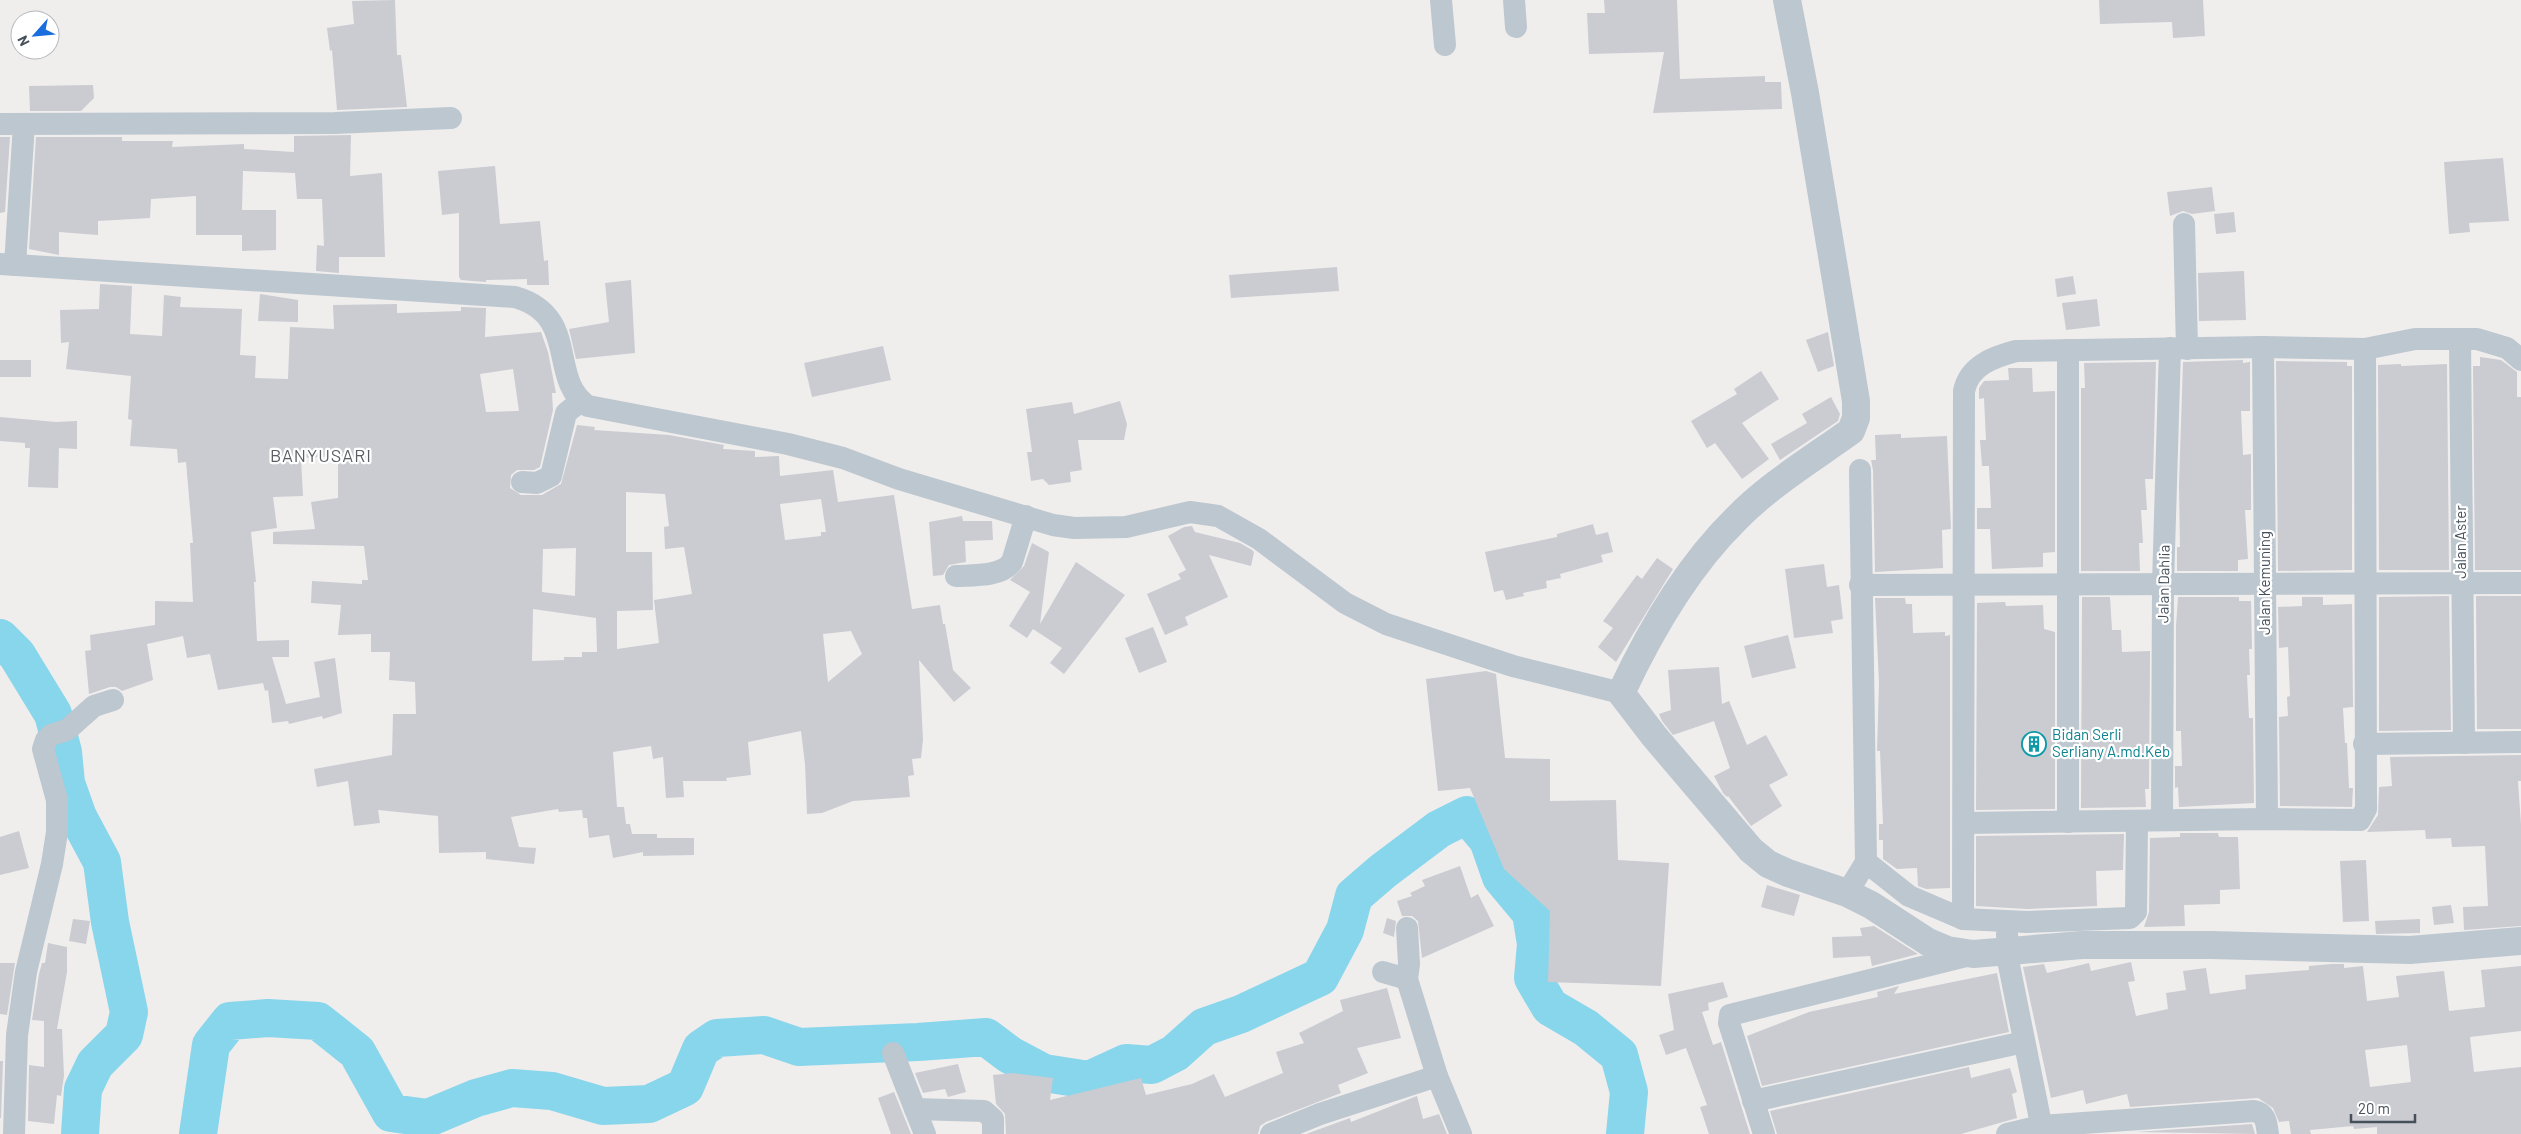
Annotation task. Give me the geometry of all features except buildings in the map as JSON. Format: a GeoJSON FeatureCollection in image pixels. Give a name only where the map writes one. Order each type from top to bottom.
{"type":"FeatureCollection","features":[{"type":"Feature","properties":{"kind":"street"},"geometry":{"type":"LineString","coordinates":[[1441,0],[1445,45]]}},
{"type":"Feature","properties":{"kind":"street"},"geometry":{"type":"LineString","coordinates":[[1514,0],[1516,27]]}},
{"type":"Feature","properties":{"kind":"street"},"geometry":{"type":"LineString","coordinates":[[1621,693],[1654,626],[1694,568],[1735,519],[1759,498],[1851,432],[1856,418],[1856,402],[1805,93],[1789,13]]}},
{"type":"Feature","properties":{"kind":"street"},"geometry":{"type":"LineString","coordinates":[[0,124],[23,130],[335,124],[451,118]]}},
{"type":"Feature","properties":{"kind":"street"},"geometry":{"type":"LineString","coordinates":[[23,130],[8,265],[515,297],[542,308],[549,317],[572,386],[581,401],[596,408],[770,440],[834,455],[899,479],[1053,525],[1094,528],[1126,527],[1190,512],[1218,516],[1259,539],[1345,603],[1386,624],[1513,666],[1621,693],[1751,850],[1768,864],[1788,873],[1848,893],[1871,905],[1928,942],[1947,950],[1973,954]]}},
{"type":"Feature","properties":{"kind":"street","name":"Jalan Dahlia"},"geometry":{"type":"LineString","coordinates":[[2162,820],[2163,584],[2179,349],[2184,224]]}},
{"type":"Feature","properties":{"kind":"street"},"geometry":{"type":"LineString","coordinates":[[1963,919],[1964,391],[1966,380],[1982,364],[2016,351],[2263,348],[2365,349],[2415,339],[2477,340],[2507,348],[2521,360]]}},
{"type":"Feature","properties":{"kind":"street","name":"Jalan Aster"},"geometry":{"type":"LineString","coordinates":[[2460,340],[2464,743]]}},
{"type":"Feature","properties":{"kind":"street","name":"Jalan Kemuning"},"geometry":{"type":"LineString","coordinates":[[2263,348],[2267,819]]}},
{"type":"Feature","properties":{"kind":"street"},"geometry":{"type":"LineString","coordinates":[[1964,823],[2267,819],[2360,820],[2366,809],[2364,744],[2365,349]]}},
{"type":"Feature","properties":{"kind":"street"},"geometry":{"type":"LineString","coordinates":[[2068,350],[2068,822]]}},
{"type":"Feature","properties":{"kind":"street"},"geometry":{"type":"LineString","coordinates":[[522,482],[537,483],[551,476],[566,413],[581,401]]}},
{"type":"Feature","properties":{"kind":"street"},"geometry":{"type":"LineString","coordinates":[[1848,893],[1866,862],[1860,585],[1860,470]]}},
{"type":"Feature","properties":{"kind":"street"},"geometry":{"type":"LineString","coordinates":[[956,576],[1001,571],[1008,568],[1012,562],[1026,516]]}},
{"type":"Feature","properties":{"kind":"street"},"geometry":{"type":"LineString","coordinates":[[1860,585],[2521,584]]}},
{"type":"Feature","properties":{"kind":"street"},"geometry":{"type":"LineString","coordinates":[[14,1134],[8,1034],[26,972],[57,832],[57,800],[43,749],[46,740],[94,706],[113,700]]}},
{"type":"Feature","properties":{"kind":"street"},"geometry":{"type":"LineString","coordinates":[[2364,744],[2521,742]]}},
{"type":"Feature","properties":{"kind":"street"},"geometry":{"type":"LineString","coordinates":[[1866,862],[1909,896],[1963,919],[2008,922],[2130,918],[2136,912],[2137,821]]}},
{"type":"Feature","properties":{"kind":"street"},"geometry":{"type":"LineString","coordinates":[[2008,922],[2007,950],[2042,1130]]}},
{"type":"Feature","properties":{"kind":"street"},"geometry":{"type":"LineString","coordinates":[[1406,928],[1409,964],[1407,979],[1437,1076],[1461,1134]]}},
{"type":"Feature","properties":{"kind":"street"},"geometry":{"type":"LineString","coordinates":[[1764,1134],[1730,1023],[1730,1015],[1973,954],[2060,945],[2410,950],[2521,941]]}},
{"type":"Feature","properties":{"kind":"street"},"geometry":{"type":"LineString","coordinates":[[1384,972],[1407,979]]}},
{"type":"Feature","properties":{"kind":"street"},"geometry":{"type":"LineString","coordinates":[[1753,1101],[2024,1042]]}},
{"type":"Feature","properties":{"kind":"street"},"geometry":{"type":"LineString","coordinates":[[893,1052],[925,1134]]}},
{"type":"Feature","properties":{"kind":"street"},"geometry":{"type":"LineString","coordinates":[[1271,1134],[1320,1114],[1437,1076]]}},
{"type":"Feature","properties":{"kind":"street"},"geometry":{"type":"LineString","coordinates":[[915,1109],[984,1111],[993,1119],[993,1134]]}},
{"type":"Feature","properties":{"kind":"street"},"geometry":{"type":"LineString","coordinates":[[2007,1134],[2254,1110],[2261,1112],[2265,1118],[2268,1134]]}},
{"type":"Feature","properties":{"kind":"waterway"},"geometry":{"type":"LineString","coordinates":[[0,638],[17,655],[53,714],[63,752],[66,783],[78,817],[102,862],[110,922],[129,1012],[124,1035],[95,1064],[83,1089],[80,1134]]}},
{"type":"Feature","properties":{"kind":"waterway"},"geometry":{"type":"LineString","coordinates":[[198,1134],[211,1045],[230,1021],[268,1018],[318,1021],[357,1052],[391,1113],[428,1118],[476,1098],[512,1088],[552,1091],[603,1106],[649,1104],[685,1087],[701,1049],[717,1038],[764,1035],[799,1047],[986,1037],[1010,1055],[1044,1073],[1089,1080],[1126,1063],[1152,1065],[1175,1053],[1204,1027],[1241,1014],[1320,977],[1345,930],[1354,896],[1383,871],[1439,829],[1467,815],[1488,840],[1501,877],[1531,913],[1536,944],[1533,978],[1550,1007],[1586,1028],[1619,1055],[1629,1092],[1625,1134]]}},
{"type":"Feature","properties":{"kind":"place","name":"Bidan Serli Serliany A.md.Keb"},"geometry":{"type":"Point","coordinates":[2034,744]}},
{"type":"Feature","properties":{"kind":"district","name":"BANYUSARI"},"geometry":{"type":"Point","coordinates":[321,456]}}]}
